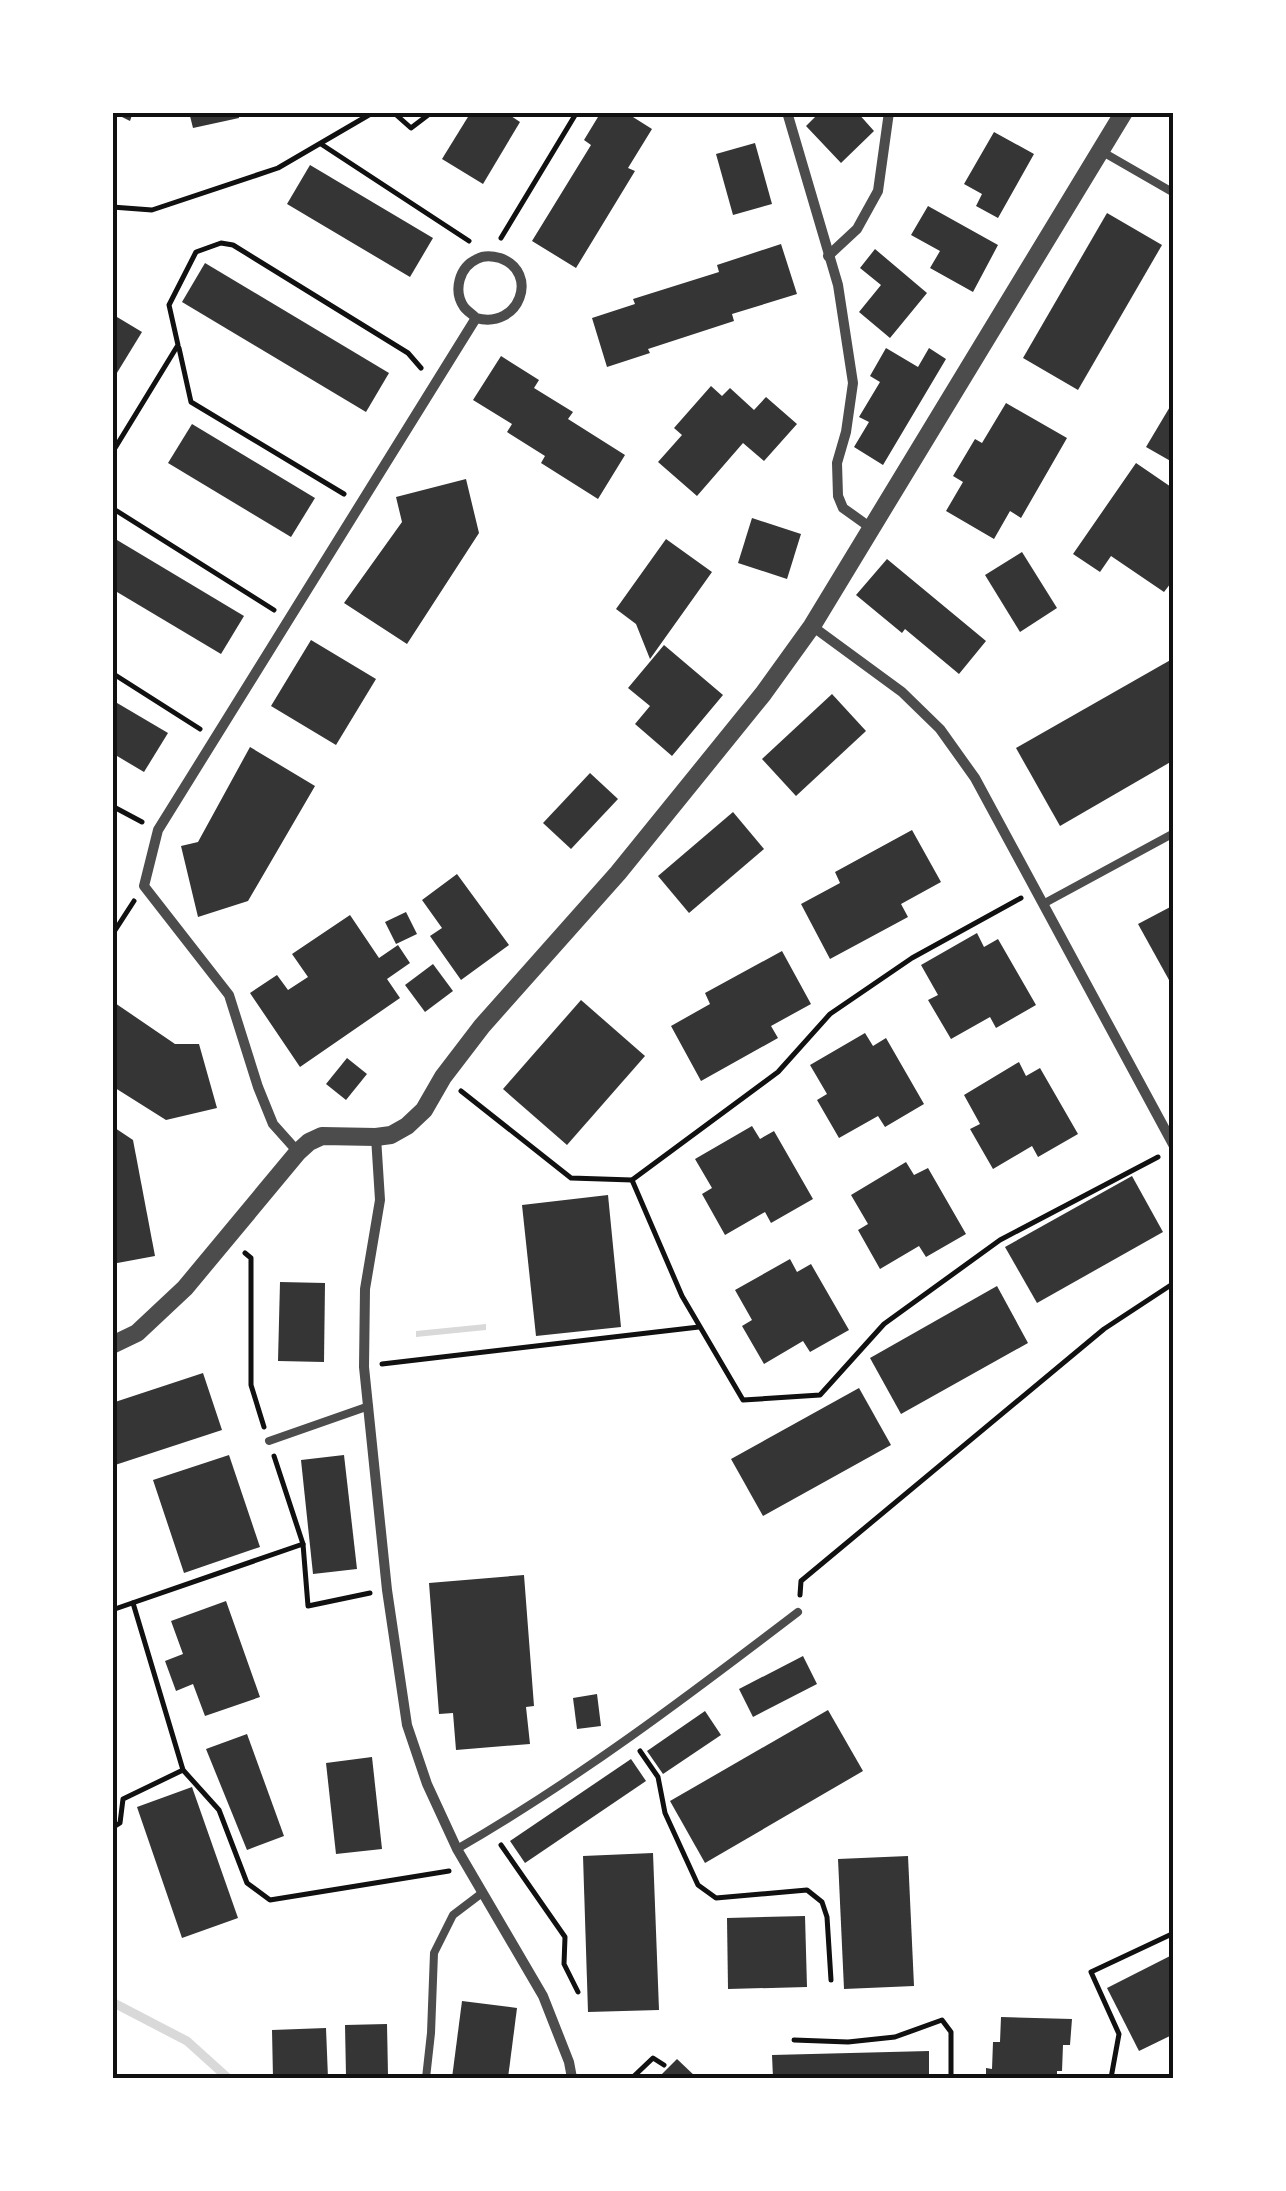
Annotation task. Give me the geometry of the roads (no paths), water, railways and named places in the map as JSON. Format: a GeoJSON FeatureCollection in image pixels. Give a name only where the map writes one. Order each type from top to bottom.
{"type":"FeatureCollection","features":[{"type":"Feature","properties":{"kind":"street"},"geometry":{"type":"LineString","coordinates":[[787,112],[838,286],[853,383],[837,463],[838,496],[843,508],[871,528]]}},
{"type":"Feature","properties":{"kind":"street"},"geometry":{"type":"LineString","coordinates":[[828,256],[856,229],[878,190],[890,112]]}},
{"type":"Feature","properties":{"kind":"street"},"geometry":{"type":"LineString","coordinates":[[112,1346],[137,1334],[185,1288],[309,1142],[322,1136],[391,1134],[424,1110],[443,1077],[482,1026],[618,874],[763,694],[812,626],[1124,112]]}},
{"type":"Feature","properties":{"kind":"street"},"geometry":{"type":"LineString","coordinates":[[491,256],[507,260],[518,272],[522,288],[516,307],[503,318],[476,318],[462,306],[458,286],[464,268],[476,259],[491,256]]}},
{"type":"Feature","properties":{"kind":"street"},"geometry":{"type":"LineString","coordinates":[[298,1152],[273,1124],[229,995],[144,886],[158,830],[476,318]]}},
{"type":"Feature","properties":{"kind":"street"},"geometry":{"type":"LineString","coordinates":[[812,626],[902,692],[940,729],[976,778],[1174,1147]]}},
{"type":"Feature","properties":{"kind":"street"},"geometry":{"type":"LineString","coordinates":[[376,1137],[380,1200],[365,1289],[364,1366],[387,1590],[407,1725],[427,1784],[457,1849],[543,1996],[572,2078]]}},
{"type":"Feature","properties":{"kind":"lane"},"geometry":{"type":"LineString","coordinates":[[1101,151],[1174,193]]}},
{"type":"Feature","properties":{"kind":"lane"},"geometry":{"type":"LineString","coordinates":[[1043,904],[1174,833]]}},
{"type":"Feature","properties":{"kind":"lane"},"geometry":{"type":"LineString","coordinates":[[269,1441],[368,1406]]}},
{"type":"Feature","properties":{"kind":"lane"},"geometry":{"type":"LineString","coordinates":[[457,1849],[491,1830],[691,1693],[798,1612]]}},
{"type":"Feature","properties":{"kind":"lane"},"geometry":{"type":"LineString","coordinates":[[426,2078],[434,1952],[454,1915],[482,1894]]}},
{"type":"Feature","properties":{"kind":"waterway"},"geometry":{"type":"LineString","coordinates":[[112,2002],[187,2041],[228,2078]]}}]}
